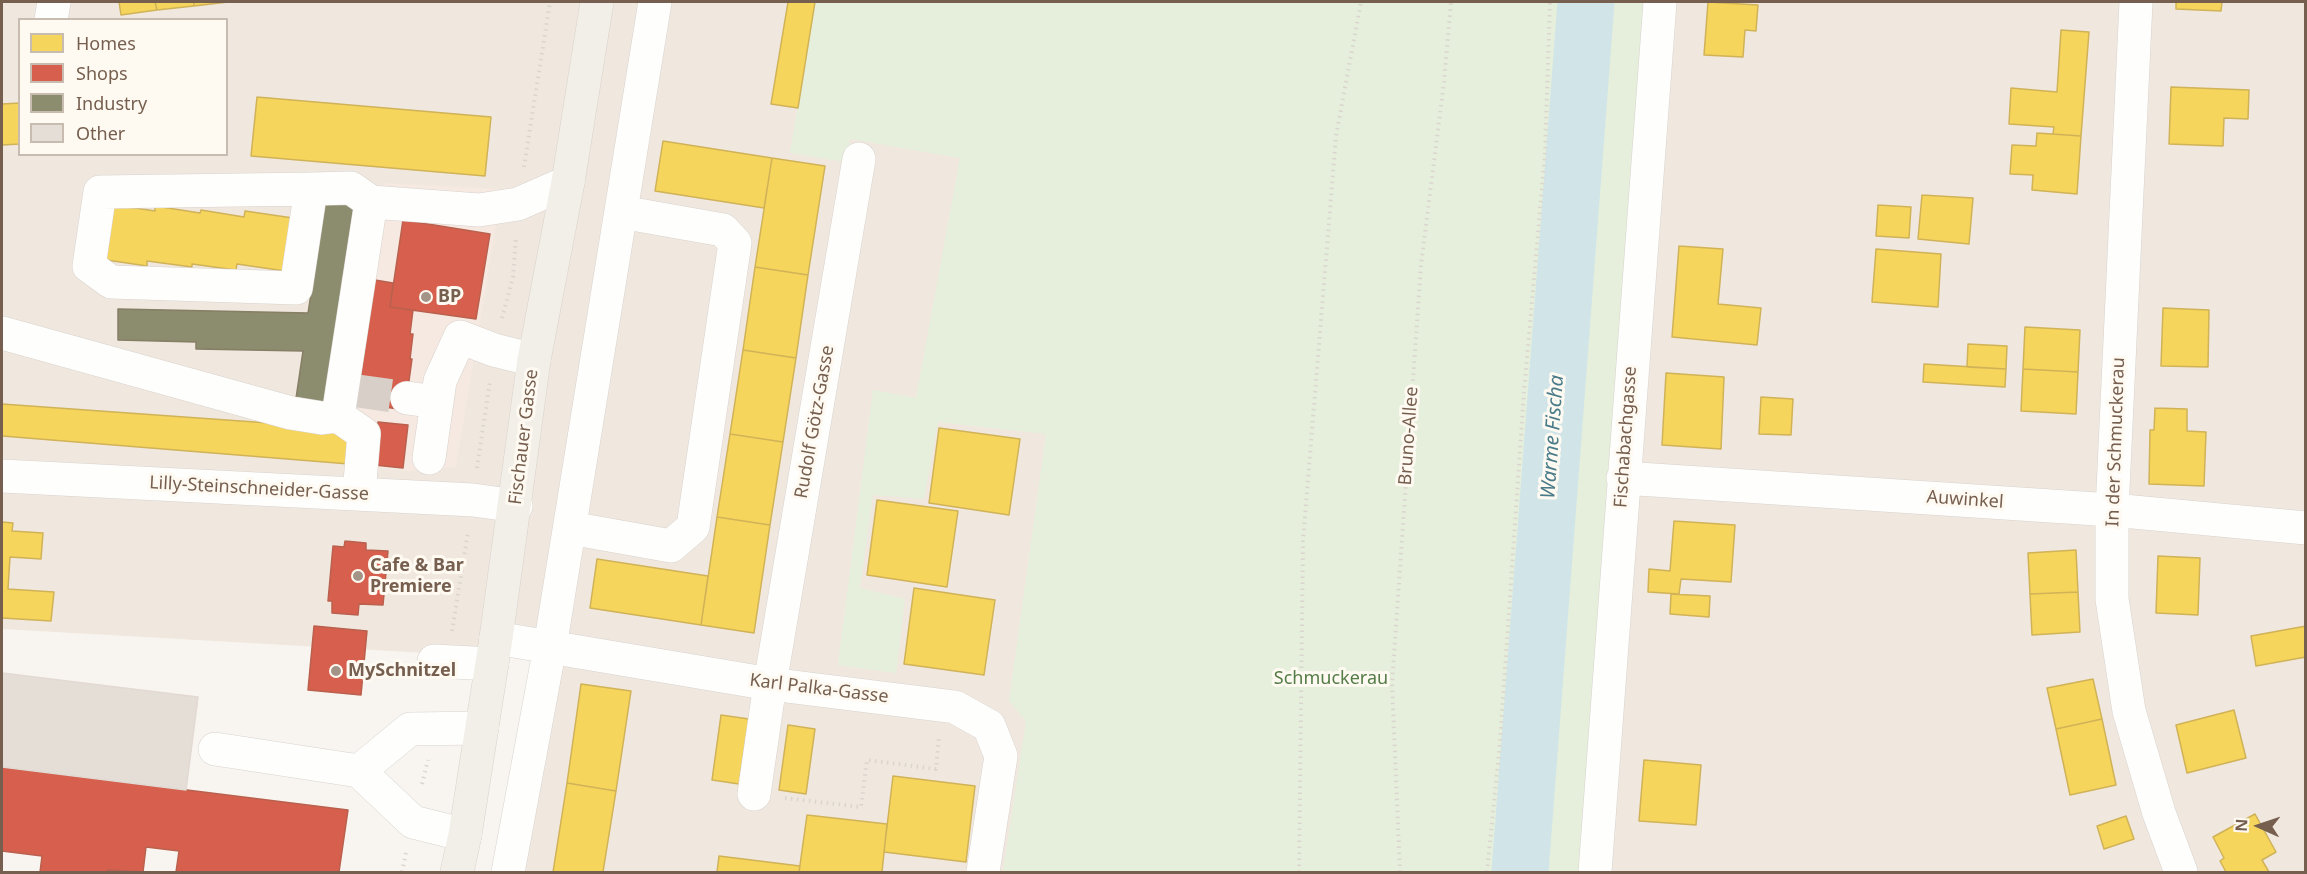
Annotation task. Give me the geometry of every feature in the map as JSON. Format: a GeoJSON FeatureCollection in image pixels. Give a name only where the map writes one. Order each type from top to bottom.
{"type":"FeatureCollection","features":[{"type":"Feature","properties":{"kind":"main road","name":"Fischauer Gasse"},"geometry":{"type":"LineString","coordinates":[[457,873],[465,835],[516,506],[534,360],[568,182],[597,2]]}},
{"type":"Feature","properties":{"kind":"street"},"geometry":{"type":"LineString","coordinates":[[51,18],[54,2]]}},
{"type":"Feature","properties":{"kind":"street"},"geometry":{"type":"LineString","coordinates":[[508,873],[570,528],[655,2]]}},
{"type":"Feature","properties":{"kind":"street","name":"Fischabachgasse"},"geometry":{"type":"LineString","coordinates":[[1595,873],[1660,2]]}},
{"type":"Feature","properties":{"kind":"street","name":"In der Schmuckerau"},"geometry":{"type":"LineString","coordinates":[[2136,2],[2112,510],[2112,599],[2129,711],[2158,813],[2181,873]]}},
{"type":"Feature","properties":{"kind":"street","name":"Rudolf Götz-Gasse"},"geometry":{"type":"LineString","coordinates":[[754,794],[770,684],[859,159]]}},
{"type":"Feature","properties":{"kind":"street"},"geometry":{"type":"LineString","coordinates":[[311,189],[296,288],[111,282],[89,266],[100,192],[351,188],[371,202],[479,210],[518,204],[568,182]]}},
{"type":"Feature","properties":{"kind":"street"},"geometry":{"type":"LineString","coordinates":[[359,494],[364,434],[347,398],[371,202]]}},
{"type":"Feature","properties":{"kind":"street"},"geometry":{"type":"LineString","coordinates":[[570,528],[671,546],[693,527],[735,243],[723,230],[621,212]]}},
{"type":"Feature","properties":{"kind":"street"},"geometry":{"type":"LineString","coordinates":[[2,333],[291,413],[322,418],[347,398]]}},
{"type":"Feature","properties":{"kind":"street"},"geometry":{"type":"LineString","coordinates":[[429,458],[422,400],[440,381],[460,337],[494,351],[534,360]]}},
{"type":"Feature","properties":{"kind":"street","name":"Lilly-Steinschneider-Gasse"},"geometry":{"type":"LineString","coordinates":[[2,476],[473,500],[516,506]]}},
{"type":"Feature","properties":{"kind":"street","name":"Auwinkel"},"geometry":{"type":"LineString","coordinates":[[1623,478],[2112,510],[2306,528]]}},
{"type":"Feature","properties":{"kind":"street","name":"Karl Palka-Gasse"},"geometry":{"type":"LineString","coordinates":[[441,660],[494,651],[550,646],[770,684],[955,706],[989,726],[1000,756],[983,873]]}},
{"type":"Feature","properties":{"kind":"street"},"geometry":{"type":"LineString","coordinates":[[359,771],[410,729],[482,728]]}},
{"type":"Feature","properties":{"kind":"street"},"geometry":{"type":"LineString","coordinates":[[215,748],[359,771],[413,822],[465,835]]}},
{"type":"Feature","properties":{"kind":"path"},"geometry":{"type":"LineString","coordinates":[[441,660],[473,500],[494,351],[513,277],[518,204],[550,2]]}},
{"type":"Feature","properties":{"kind":"path"},"geometry":{"type":"LineString","coordinates":[[1299,873],[1303,541],[1336,136],[1361,2]]}},
{"type":"Feature","properties":{"kind":"path","name":"Bruno-Allee"},"geometry":{"type":"LineString","coordinates":[[1400,873],[1392,684],[1421,266],[1452,2]]}},
{"type":"Feature","properties":{"kind":"path"},"geometry":{"type":"LineString","coordinates":[[1487,873],[1500,743],[1524,392],[1545,154],[1550,2]]}},
{"type":"Feature","properties":{"kind":"path"},"geometry":{"type":"LineString","coordinates":[[754,794],[861,807],[867,760],[936,769],[942,705]]}},
{"type":"Feature","properties":{"kind":"path"},"geometry":{"type":"LineString","coordinates":[[402,873],[436,728]]}},
{"type":"Feature","properties":{"kind":"shaded area"},"geometry":{"type":"Polygon","coordinates":[[[2,2],[2305,2],[2305,872],[493,872],[532,659],[2,629],[2,2]]]}},
{"type":"Feature","properties":{"kind":"shaded area","name":"BP"},"geometry":{"type":"Polygon","coordinates":[[[384,183],[502,189],[456,467],[410,471],[370,467],[375,423],[353,404],[384,183]]]}},
{"type":"Feature","properties":{"kind":"green space","name":"Schmuckerau"},"geometry":{"type":"Polygon","coordinates":[[[815,2],[1646,2],[1580,872],[1003,872],[1026,721],[1009,701],[1046,434],[938,422],[924,499],[873,495],[860,588],[905,599],[896,673],[838,665],[873,390],[916,398],[960,158],[850,139],[845,162],[790,153],[815,2]]]}},
{"type":"Feature","properties":{"kind":"building: Homes"},"geometry":{"type":"Polygon","coordinates":[[[119,2],[155,2],[157,10],[121,15],[119,2]]]}},
{"type":"Feature","properties":{"kind":"building: Homes"},"geometry":{"type":"Polygon","coordinates":[[[155,2],[194,2],[194,6],[157,10],[155,2]]]}},
{"type":"Feature","properties":{"kind":"building: Homes"},"geometry":{"type":"Polygon","coordinates":[[[194,2],[228,2],[194,6],[194,2]]]}},
{"type":"Feature","properties":{"kind":"building: Homes"},"geometry":{"type":"Polygon","coordinates":[[[788,2],[815,2],[798,108],[771,104],[788,2]]]}},
{"type":"Feature","properties":{"kind":"building: Homes"},"geometry":{"type":"Polygon","coordinates":[[[1708,2],[1758,5],[1756,31],[1745,30],[1743,57],[1704,55],[1708,2]]]}},
{"type":"Feature","properties":{"kind":"building: Homes"},"geometry":{"type":"Polygon","coordinates":[[[2176,2],[2222,2],[2221,11],[2176,9],[2176,2]]]}},
{"type":"Feature","properties":{"kind":"building: Homes"},"geometry":{"type":"Polygon","coordinates":[[[2061,30],[2089,32],[2081,136],[2053,134],[2054,127],[2009,124],[2011,88],[2057,92],[2061,30]]]}},
{"type":"Feature","properties":{"kind":"building: Homes"},"geometry":{"type":"Polygon","coordinates":[[[2171,87],[2249,90],[2248,119],[2224,118],[2223,146],[2169,144],[2171,87]]]}},
{"type":"Feature","properties":{"kind":"building: Homes"},"geometry":{"type":"Polygon","coordinates":[[[257,97],[491,117],[485,176],[251,156],[257,97]]]}},
{"type":"Feature","properties":{"kind":"building: Homes"},"geometry":{"type":"Polygon","coordinates":[[[18,103],[18,144],[2,145],[2,104],[18,103]]]}},
{"type":"Feature","properties":{"kind":"building: Homes"},"geometry":{"type":"Polygon","coordinates":[[[2037,133],[2081,136],[2077,194],[2032,190],[2033,175],[2010,174],[2012,145],[2036,146],[2037,133]]]}},
{"type":"Feature","properties":{"kind":"building: Homes"},"geometry":{"type":"Polygon","coordinates":[[[663,141],[772,158],[764,208],[655,191],[663,141]]]}},
{"type":"Feature","properties":{"kind":"building: Homes"},"geometry":{"type":"Polygon","coordinates":[[[772,158],[825,166],[808,275],[755,267],[772,158]]]}},
{"type":"Feature","properties":{"kind":"building: Homes"},"geometry":{"type":"Polygon","coordinates":[[[1922,195],[1973,198],[1969,244],[1918,239],[1922,195]]]}},
{"type":"Feature","properties":{"kind":"building: Homes"},"geometry":{"type":"Polygon","coordinates":[[[109,204],[155,211],[155,206],[244,217],[245,211],[293,218],[285,271],[237,264],[236,270],[147,261],[147,266],[100,259],[109,204]]]}},
{"type":"Feature","properties":{"kind":"building: Homes"},"geometry":{"type":"Polygon","coordinates":[[[1878,205],[1911,207],[1909,238],[1876,236],[1878,205]]]}},
{"type":"Feature","properties":{"kind":"building: Homes"},"geometry":{"type":"Polygon","coordinates":[[[1679,246],[1723,249],[1718,304],[1761,308],[1757,345],[1672,337],[1679,246]]]}},
{"type":"Feature","properties":{"kind":"building: Homes"},"geometry":{"type":"Polygon","coordinates":[[[1876,249],[1941,254],[1938,307],[1872,302],[1876,249]]]}},
{"type":"Feature","properties":{"kind":"building: Homes"},"geometry":{"type":"Polygon","coordinates":[[[755,267],[808,275],[796,358],[743,350],[755,267]]]}},
{"type":"Feature","properties":{"kind":"building: Homes"},"geometry":{"type":"Polygon","coordinates":[[[2163,308],[2209,310],[2208,367],[2161,366],[2163,308]]]}},
{"type":"Feature","properties":{"kind":"building: Homes"},"geometry":{"type":"Polygon","coordinates":[[[2025,327],[2080,330],[2078,372],[2023,369],[2025,327]]]}},
{"type":"Feature","properties":{"kind":"building: Homes"},"geometry":{"type":"Polygon","coordinates":[[[1968,344],[2007,346],[2006,369],[1967,367],[1968,344]]]}},
{"type":"Feature","properties":{"kind":"building: Homes"},"geometry":{"type":"Polygon","coordinates":[[[743,350],[796,358],[783,442],[730,434],[743,350]]]}},
{"type":"Feature","properties":{"kind":"building: Homes"},"geometry":{"type":"Polygon","coordinates":[[[1924,364],[2006,369],[2005,387],[1923,382],[1924,364]]]}},
{"type":"Feature","properties":{"kind":"building: Homes"},"geometry":{"type":"Polygon","coordinates":[[[2023,369],[2078,372],[2076,414],[2021,411],[2023,369]]]}},
{"type":"Feature","properties":{"kind":"building: Homes"},"geometry":{"type":"Polygon","coordinates":[[[1666,373],[1724,377],[1721,449],[1662,445],[1666,373]]]}},
{"type":"Feature","properties":{"kind":"building: Homes"},"geometry":{"type":"Polygon","coordinates":[[[1761,397],[1793,399],[1791,435],[1759,434],[1761,397]]]}},
{"type":"Feature","properties":{"kind":"building: Homes"},"geometry":{"type":"Polygon","coordinates":[[[2,404],[339,428],[350,441],[349,464],[2,436],[2,404]]]}},
{"type":"Feature","properties":{"kind":"building: Homes"},"geometry":{"type":"Polygon","coordinates":[[[2155,408],[2187,409],[2187,431],[2206,432],[2204,486],[2149,484],[2150,430],[2154,430],[2155,408]]]}},
{"type":"Feature","properties":{"kind":"building: Homes"},"geometry":{"type":"Polygon","coordinates":[[[939,428],[1020,439],[1009,515],[929,503],[939,428]]]}},
{"type":"Feature","properties":{"kind":"building: Homes"},"geometry":{"type":"Polygon","coordinates":[[[730,434],[783,442],[770,525],[717,517],[730,434]]]}},
{"type":"Feature","properties":{"kind":"building: Homes"},"geometry":{"type":"Polygon","coordinates":[[[877,500],[958,511],[947,587],[867,575],[877,500]]]}},
{"type":"Feature","properties":{"kind":"building: Homes"},"geometry":{"type":"Polygon","coordinates":[[[717,517],[770,525],[754,633],[701,625],[717,517]]]}},
{"type":"Feature","properties":{"kind":"building: Homes"},"geometry":{"type":"Polygon","coordinates":[[[1674,521],[1735,525],[1731,582],[1681,579],[1679,594],[1648,592],[1649,569],[1670,571],[1674,521]]]}},
{"type":"Feature","properties":{"kind":"building: Homes"},"geometry":{"type":"Polygon","coordinates":[[[2,522],[13,523],[12,531],[43,533],[41,559],[10,557],[8,589],[54,592],[51,621],[2,618],[2,522]]]}},
{"type":"Feature","properties":{"kind":"building: Homes"},"geometry":{"type":"Polygon","coordinates":[[[2076,550],[2078,592],[2030,594],[2028,553],[2076,550]]]}},
{"type":"Feature","properties":{"kind":"building: Homes"},"geometry":{"type":"Polygon","coordinates":[[[2158,556],[2200,558],[2198,615],[2156,613],[2158,556]]]}},
{"type":"Feature","properties":{"kind":"building: Homes"},"geometry":{"type":"Polygon","coordinates":[[[597,559],[708,576],[701,625],[590,608],[597,559]]]}},
{"type":"Feature","properties":{"kind":"building: Homes"},"geometry":{"type":"Polygon","coordinates":[[[914,588],[995,600],[984,675],[904,664],[914,588]]]}},
{"type":"Feature","properties":{"kind":"building: Homes"},"geometry":{"type":"Polygon","coordinates":[[[2078,592],[2080,632],[2032,635],[2030,594],[2078,592]]]}},
{"type":"Feature","properties":{"kind":"building: Homes"},"geometry":{"type":"Polygon","coordinates":[[[1671,594],[1710,596],[1709,617],[1670,614],[1671,594]]]}},
{"type":"Feature","properties":{"kind":"building: Homes"},"geometry":{"type":"Polygon","coordinates":[[[2306,626],[2306,657],[2256,666],[2251,636],[2306,626]]]}},
{"type":"Feature","properties":{"kind":"building: Homes"},"geometry":{"type":"Polygon","coordinates":[[[2093,679],[2102,719],[2056,729],[2047,688],[2093,679]]]}},
{"type":"Feature","properties":{"kind":"building: Homes"},"geometry":{"type":"Polygon","coordinates":[[[581,684],[631,691],[616,791],[567,783],[581,684]]]}},
{"type":"Feature","properties":{"kind":"building: Homes"},"geometry":{"type":"Polygon","coordinates":[[[2234,710],[2246,758],[2187,773],[2176,725],[2234,710]]]}},
{"type":"Feature","properties":{"kind":"building: Homes"},"geometry":{"type":"Polygon","coordinates":[[[721,715],[749,719],[739,784],[712,780],[721,715]]]}},
{"type":"Feature","properties":{"kind":"building: Homes"},"geometry":{"type":"Polygon","coordinates":[[[2102,719],[2116,785],[2070,795],[2056,729],[2102,719]]]}},
{"type":"Feature","properties":{"kind":"building: Homes"},"geometry":{"type":"Polygon","coordinates":[[[788,725],[815,729],[806,794],[779,790],[788,725]]]}},
{"type":"Feature","properties":{"kind":"building: Homes"},"geometry":{"type":"Polygon","coordinates":[[[1644,760],[1701,765],[1696,825],[1639,821],[1644,760]]]}},
{"type":"Feature","properties":{"kind":"building: Homes"},"geometry":{"type":"Polygon","coordinates":[[[893,776],[975,786],[966,862],[884,852],[893,776]]]}},
{"type":"Feature","properties":{"kind":"building: Homes"},"geometry":{"type":"Polygon","coordinates":[[[567,783],[616,791],[603,872],[553,872],[567,783]]]}},
{"type":"Feature","properties":{"kind":"building: Homes"},"geometry":{"type":"Polygon","coordinates":[[[2255,814],[2276,852],[2262,860],[2269,872],[2226,872],[2220,861],[2224,858],[2213,837],[2255,814]]]}},
{"type":"Feature","properties":{"kind":"building: Homes"},"geometry":{"type":"Polygon","coordinates":[[[807,815],[887,824],[882,872],[799,872],[807,815]]]}},
{"type":"Feature","properties":{"kind":"building: Homes"},"geometry":{"type":"Polygon","coordinates":[[[2126,816],[2134,839],[2104,849],[2097,826],[2126,816]]]}},
{"type":"Feature","properties":{"kind":"building: Homes"},"geometry":{"type":"Polygon","coordinates":[[[719,856],[800,866],[799,872],[717,872],[719,856]]]}},
{"type":"Feature","properties":{"kind":"building: Shops"},"geometry":{"type":"Polygon","coordinates":[[[403,220],[490,234],[476,319],[390,307],[403,220]]]}},
{"type":"Feature","properties":{"kind":"building: Shops"},"geometry":{"type":"Polygon","coordinates":[[[375,280],[393,283],[390,307],[413,310],[410,334],[413,334],[410,359],[412,359],[405,410],[357,403],[375,280]]]}},
{"type":"Feature","properties":{"kind":"building: Shops"},"geometry":{"type":"Polygon","coordinates":[[[378,422],[408,425],[403,468],[374,465],[378,422]]]}},
{"type":"Feature","properties":{"kind":"building: Shops","name":"Cafe & Bar Premiere"},"geometry":{"type":"Polygon","coordinates":[[[345,541],[366,543],[366,550],[388,551],[383,605],[359,604],[358,615],[332,613],[332,601],[328,601],[333,546],[344,547],[345,541]]]}},
{"type":"Feature","properties":{"kind":"building: Shops","name":"MySchnitzel"},"geometry":{"type":"Polygon","coordinates":[[[314,626],[367,631],[361,695],[308,690],[314,626]]]}},
{"type":"Feature","properties":{"kind":"building: Shops"},"geometry":{"type":"Polygon","coordinates":[[[2,767],[348,810],[339,872],[176,872],[179,851],[146,847],[143,872],[108,870],[107,872],[40,872],[42,856],[2,851],[2,767]]]}},
{"type":"Feature","properties":{"kind":"building: Industry"},"geometry":{"type":"Polygon","coordinates":[[[326,198],[354,203],[324,409],[295,405],[303,351],[196,349],[196,342],[118,340],[118,309],[308,313],[326,198]]]}},
{"type":"Feature","properties":{"kind":"building: Other"},"geometry":{"type":"Polygon","coordinates":[[[2,673],[198,697],[186,790],[2,767],[2,673]]]}},
{"type":"Feature","properties":{"kind":"waterway","name":"Warme Fischa"},"geometry":{"type":"LineString","coordinates":[[1520,872],[1586,2]]}},
{"type":"Feature","properties":{"kind":"tunnel"},"geometry":{"type":"LineString","coordinates":[[358,391],[407,398]]}},
{"type":"Feature","properties":{"kind":"place","name":"BP"},"geometry":{"type":"Point","coordinates":[426,297]}},
{"type":"Feature","properties":{"kind":"place","name":"Cafe & Bar Premiere"},"geometry":{"type":"Point","coordinates":[358,576]}},
{"type":"Feature","properties":{"kind":"place","name":"MySchnitzel"},"geometry":{"type":"Point","coordinates":[336,671]}}]}
